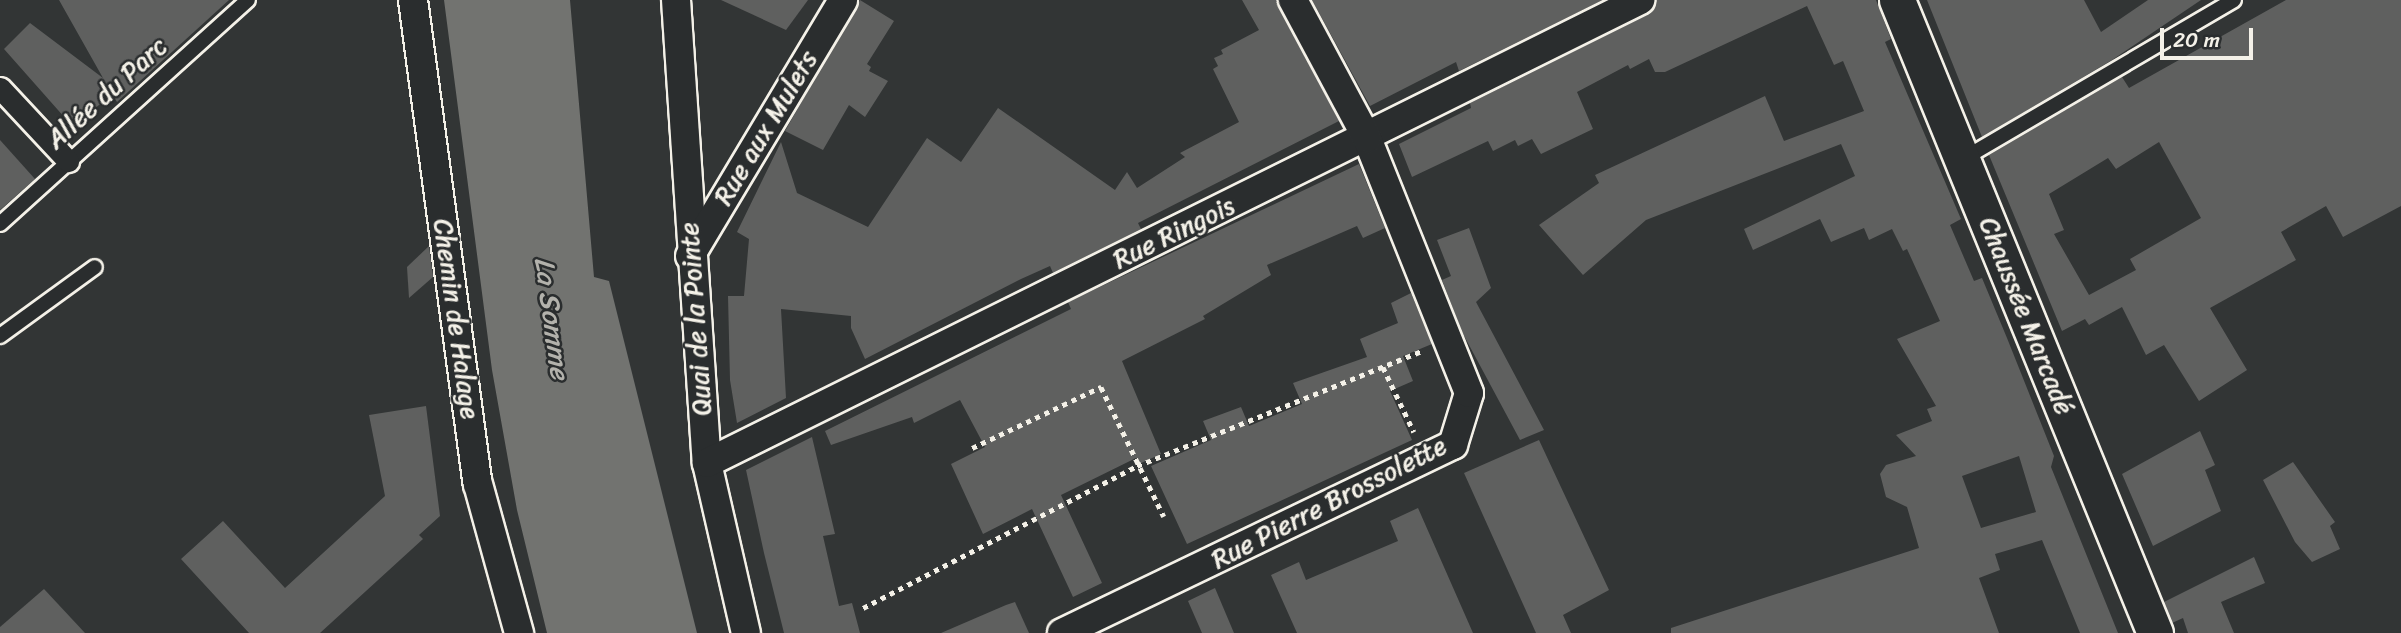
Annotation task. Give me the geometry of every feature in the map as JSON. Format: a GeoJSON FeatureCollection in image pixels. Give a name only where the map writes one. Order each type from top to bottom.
{"type":"FeatureCollection","features":[{"type":"Feature","properties":{"kind":"street","name":"Chemin de Halage"},"geometry":{"type":"LineString","coordinates":[[413,0],[478,484],[519,633]]}},
{"type":"Feature","properties":{"kind":"street","name":"Quai de la Pointe"},"geometry":{"type":"LineString","coordinates":[[676,0],[690,256],[707,463],[746,633]]}},
{"type":"Feature","properties":{"kind":"street","name":"Rue aux Mulets"},"geometry":{"type":"LineString","coordinates":[[690,256],[843,0]]}},
{"type":"Feature","properties":{"kind":"street","name":"Rue Pierre Brossolette"},"geometry":{"type":"LineString","coordinates":[[1062,633],[1453,445],[1469,393],[1367,138],[1293,0]]}},
{"type":"Feature","properties":{"kind":"street","name":"Rue Ringois"},"geometry":{"type":"LineString","coordinates":[[707,463],[1367,138],[1640,0]]}},
{"type":"Feature","properties":{"kind":"street","name":"Chaussée Marcadé"},"geometry":{"type":"LineString","coordinates":[[1896,0],[2155,633]]}},
{"type":"Feature","properties":{"kind":"street"},"geometry":{"type":"LineString","coordinates":[[0,88],[68,161]]}},
{"type":"Feature","properties":{"kind":"lane","name":"Allée du Parc"},"geometry":{"type":"LineString","coordinates":[[0,224],[248,0]]}},
{"type":"Feature","properties":{"kind":"lane"},"geometry":{"type":"LineString","coordinates":[[1962,160],[2234,0]]}},
{"type":"Feature","properties":{"kind":"lane"},"geometry":{"type":"LineString","coordinates":[[0,336],[95,267]]}},
{"type":"Feature","properties":{"kind":"path"},"geometry":{"type":"LineString","coordinates":[[863,608],[1137,467],[1448,340]]}},
{"type":"Feature","properties":{"kind":"path"},"geometry":{"type":"LineString","coordinates":[[1383,367],[1426,458]]}},
{"type":"Feature","properties":{"kind":"path"},"geometry":{"type":"LineString","coordinates":[[972,448],[1101,387],[1137,467],[1164,517]]}},
{"type":"Feature","properties":{"kind":"water","name":"La Somme"},"geometry":{"type":"Polygon","coordinates":[[[444,0],[570,0],[594,277],[609,281],[697,633],[547,633],[517,510],[492,370],[444,0]]]}},
{"type":"Feature","properties":{"kind":"building"},"geometry":{"type":"Polygon","coordinates":[[[59,0],[229,0],[117,102],[112,94],[73,127],[4,49],[30,23],[103,78],[59,0]]]}},
{"type":"Feature","properties":{"kind":"building"},"geometry":{"type":"Polygon","coordinates":[[[721,0],[808,0],[786,30],[721,0]]]}},
{"type":"Feature","properties":{"kind":"building"},"geometry":{"type":"Polygon","coordinates":[[[860,0],[894,21],[867,64],[871,67],[869,71],[888,81],[865,117],[849,105],[823,150],[785,131],[860,0]]]}},
{"type":"Feature","properties":{"kind":"building"},"geometry":{"type":"Polygon","coordinates":[[[1242,0],[1276,0],[1339,121],[1138,223],[1141,229],[1053,273],[1050,266],[1021,279],[865,359],[851,328],[851,316],[781,309],[786,398],[737,423],[730,380],[728,296],[744,296],[749,239],[737,232],[781,142],[797,193],[868,227],[927,138],[961,162],[998,108],[1115,190],[1127,172],[1137,188],[1185,157],[1180,153],[1239,122],[1213,69],[1218,66],[1214,58],[1223,54],[1221,50],[1259,30],[1242,0]]]}},
{"type":"Feature","properties":{"kind":"building"},"geometry":{"type":"Polygon","coordinates":[[[1312,0],[1603,0],[1459,71],[1456,62],[1370,106],[1312,0]]]}},
{"type":"Feature","properties":{"kind":"building"},"geometry":{"type":"Polygon","coordinates":[[[1656,0],[1876,0],[1891,39],[1885,42],[1961,219],[1950,225],[1974,281],[1982,278],[2007,338],[2054,456],[2051,467],[2118,633],[2080,633],[2042,540],[1995,554],[2000,570],[1979,578],[1999,633],[1671,633],[1671,628],[1919,548],[1907,507],[1886,497],[1880,474],[1886,465],[1916,456],[1896,435],[1932,421],[1927,409],[1936,406],[1897,339],[1940,321],[1907,249],[1903,251],[1892,229],[1869,240],[1864,228],[1831,242],[1820,219],[1753,250],[1744,229],[1855,176],[1841,144],[1646,220],[1583,275],[1539,225],[1599,183],[1595,175],[1765,96],[1784,141],[1864,111],[1843,61],[1834,65],[1807,6],[1665,72],[1655,72],[1649,59],[1630,69],[1628,65],[1577,92],[1593,129],[1541,154],[1532,139],[1518,146],[1515,140],[1493,151],[1488,141],[1412,177],[1399,144],[1471,108],[1470,103],[1647,15],[1656,0]],[[2019,456],[1962,476],[1981,528],[2036,512],[2019,456]]]}},
{"type":"Feature","properties":{"kind":"building"},"geometry":{"type":"Polygon","coordinates":[[[1927,0],[2084,0],[2101,32],[2148,0],[2201,0],[2112,60],[1982,137],[1927,0]]]}},
{"type":"Feature","properties":{"kind":"building"},"geometry":{"type":"Polygon","coordinates":[[[2286,0],[2401,0],[2401,206],[2343,237],[2326,206],[2281,232],[2296,260],[2210,308],[2247,370],[2199,401],[2164,345],[2146,355],[2122,307],[2089,325],[2085,319],[2062,331],[1989,155],[2122,77],[2129,88],[2286,0]],[[2159,142],[2116,169],[2108,158],[2049,194],[2064,230],[2054,234],[2089,295],[2136,270],[2130,259],[2201,218],[2159,142]]]}},
{"type":"Feature","properties":{"kind":"building"},"geometry":{"type":"Polygon","coordinates":[[[0,140],[35,179],[0,210],[0,140]]]}},
{"type":"Feature","properties":{"kind":"building"},"geometry":{"type":"Polygon","coordinates":[[[1359,164],[1385,228],[1363,238],[1357,226],[1267,265],[1271,275],[1203,316],[1205,319],[1122,361],[1161,454],[1139,464],[1136,458],[1061,495],[1102,583],[1073,597],[1032,509],[983,534],[951,464],[985,447],[960,400],[914,423],[912,417],[831,445],[825,431],[1071,309],[1068,302],[1359,164]]]}},
{"type":"Feature","properties":{"kind":"building"},"geometry":{"type":"Polygon","coordinates":[[[1469,228],[1491,288],[1476,302],[1544,430],[1520,440],[1462,332],[1442,280],[1451,276],[1437,240],[1469,228]]]}},
{"type":"Feature","properties":{"kind":"building"},"geometry":{"type":"Polygon","coordinates":[[[429,246],[433,277],[409,298],[407,267],[429,246]]]}},
{"type":"Feature","properties":{"kind":"building"},"geometry":{"type":"Polygon","coordinates":[[[1411,293],[1432,344],[1403,356],[1413,381],[1390,391],[1412,440],[1187,544],[1151,466],[1211,440],[1203,421],[1241,407],[1249,426],[1302,404],[1293,383],[1367,357],[1360,339],[1398,323],[1391,303],[1411,293]]]}},
{"type":"Feature","properties":{"kind":"building"},"geometry":{"type":"Polygon","coordinates":[[[426,406],[440,516],[419,535],[423,539],[320,633],[249,633],[181,559],[223,521],[285,588],[385,496],[369,415],[426,406]]]}},
{"type":"Feature","properties":{"kind":"building"},"geometry":{"type":"Polygon","coordinates":[[[2200,431],[2215,465],[2205,470],[2221,511],[2153,546],[2122,474],[2200,431]]]}},
{"type":"Feature","properties":{"kind":"building"},"geometry":{"type":"Polygon","coordinates":[[[812,437],[835,534],[823,536],[839,606],[852,603],[860,633],[784,633],[764,553],[746,470],[812,437]]]}},
{"type":"Feature","properties":{"kind":"building"},"geometry":{"type":"Polygon","coordinates":[[[1539,440],[1609,590],[1563,615],[1571,633],[1536,633],[1464,473],[1539,440]]]}},
{"type":"Feature","properties":{"kind":"building"},"geometry":{"type":"Polygon","coordinates":[[[2293,462],[2335,522],[2330,526],[2340,549],[2312,562],[2295,542],[2263,480],[2293,462]]]}},
{"type":"Feature","properties":{"kind":"building"},"geometry":{"type":"Polygon","coordinates":[[[1418,508],[1473,633],[1297,633],[1271,575],[1299,562],[1306,580],[1398,541],[1390,521],[1418,508]]]}},
{"type":"Feature","properties":{"kind":"building"},"geometry":{"type":"Polygon","coordinates":[[[2254,557],[2265,583],[2221,602],[2234,633],[2188,633],[2183,618],[2172,623],[2164,602],[2254,557]]]}},
{"type":"Feature","properties":{"kind":"building"},"geometry":{"type":"Polygon","coordinates":[[[1215,588],[1234,633],[1202,633],[1188,601],[1215,588]]]}},
{"type":"Feature","properties":{"kind":"building"},"geometry":{"type":"Polygon","coordinates":[[[44,589],[85,633],[0,633],[0,627],[44,589]]]}},
{"type":"Feature","properties":{"kind":"building"},"geometry":{"type":"Polygon","coordinates":[[[1015,602],[1029,633],[941,633],[1006,605],[1015,602]]]}}]}
